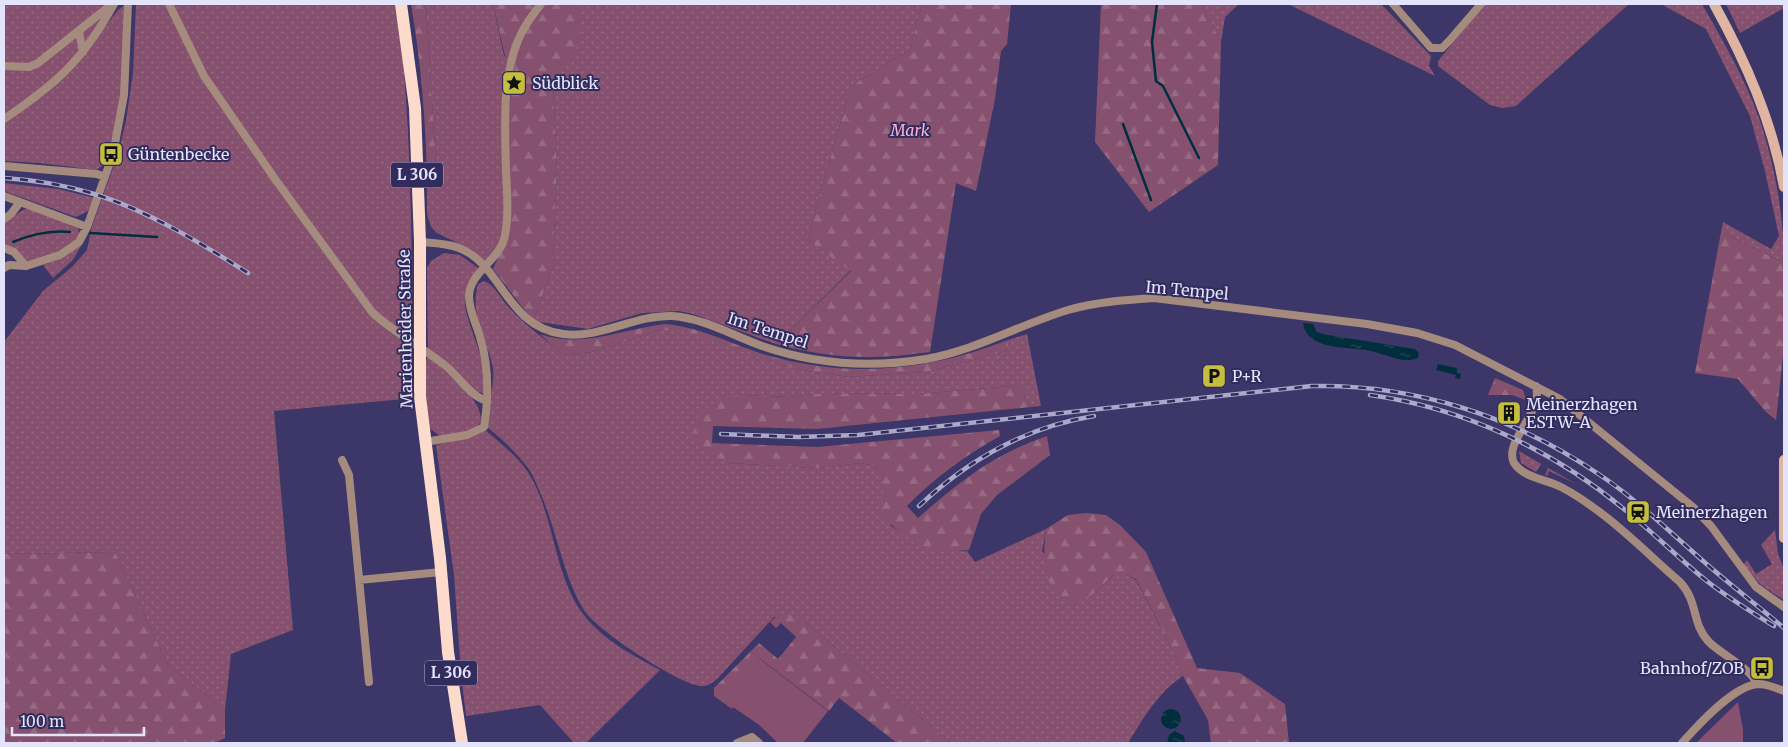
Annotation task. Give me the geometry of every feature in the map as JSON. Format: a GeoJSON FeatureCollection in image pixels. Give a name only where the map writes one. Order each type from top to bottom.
{"type":"FeatureCollection","features":[{"type":"Feature","properties":{"kind":"main road","name":"Marienheider Straße"},"geometry":{"type":"LineString","coordinates":[[401,4],[413,84],[420,242],[419,365],[425,442],[455,707],[462,743]]}},
{"type":"Feature","properties":{"kind":"main road"},"geometry":{"type":"LineString","coordinates":[[1714,4],[1755,86],[1770,129],[1784,187]]}},
{"type":"Feature","properties":{"kind":"main road"},"geometry":{"type":"LineString","coordinates":[[1784,460],[1784,538]]}},
{"type":"Feature","properties":{"kind":"street"},"geometry":{"type":"LineString","coordinates":[[4,66],[29,67],[38,63],[113,4]]}},
{"type":"Feature","properties":{"kind":"street"},"geometry":{"type":"LineString","coordinates":[[4,119],[42,94],[71,66],[99,31],[113,4]]}},
{"type":"Feature","properties":{"kind":"street"},"geometry":{"type":"LineString","coordinates":[[4,268],[9,265],[26,266],[60,255],[79,242],[87,227],[113,154],[124,95],[128,4]]}},
{"type":"Feature","properties":{"kind":"street"},"geometry":{"type":"LineString","coordinates":[[169,4],[204,76],[275,179],[372,312],[388,327],[446,366],[473,393],[487,401]]}},
{"type":"Feature","properties":{"kind":"street"},"geometry":{"type":"LineString","coordinates":[[425,442],[467,435],[484,427],[487,401],[486,360],[472,318],[469,295],[471,286],[497,255],[505,236],[507,197],[505,113],[510,68],[522,32],[541,4]]}},
{"type":"Feature","properties":{"kind":"street"},"geometry":{"type":"LineString","coordinates":[[1393,4],[1430,48],[1442,48],[1450,41],[1480,4]]}},
{"type":"Feature","properties":{"kind":"street"},"geometry":{"type":"LineString","coordinates":[[79,32],[83,52]]}},
{"type":"Feature","properties":{"kind":"street"},"geometry":{"type":"LineString","coordinates":[[4,166],[97,174],[105,177]]}},
{"type":"Feature","properties":{"kind":"street"},"geometry":{"type":"LineString","coordinates":[[4,196],[87,227]]}},
{"type":"Feature","properties":{"kind":"street"},"geometry":{"type":"LineString","coordinates":[[4,219],[11,214],[20,202]]}},
{"type":"Feature","properties":{"kind":"street","name":"Im Tempel"},"geometry":{"type":"LineString","coordinates":[[420,242],[448,244],[470,254],[485,268],[525,318],[544,328],[563,334],[594,333],[643,319],[672,316],[695,320],[785,353],[828,361],[879,363],[942,355],[1047,317],[1100,303],[1154,298],[1367,324],[1442,341],[1560,399],[1681,496],[1711,526],[1756,587],[1784,607]]}},
{"type":"Feature","properties":{"kind":"street"},"geometry":{"type":"LineString","coordinates":[[4,248],[14,252],[26,266]]}},
{"type":"Feature","properties":{"kind":"street"},"geometry":{"type":"LineString","coordinates":[[1536,386],[1537,398],[1513,450],[1514,463],[1522,471],[1562,488],[1588,505],[1680,582],[1692,597],[1699,628],[1706,639],[1752,676],[1756,684]]}},
{"type":"Feature","properties":{"kind":"street"},"geometry":{"type":"LineString","coordinates":[[342,460],[349,475],[369,682]]}},
{"type":"Feature","properties":{"kind":"street"},"geometry":{"type":"LineString","coordinates":[[360,580],[440,572]]}},
{"type":"Feature","properties":{"kind":"street"},"geometry":{"type":"LineString","coordinates":[[1682,743],[1708,716],[1733,696],[1756,684],[1784,691]]}},
{"type":"Feature","properties":{"kind":"street"},"geometry":{"type":"LineString","coordinates":[[737,743],[752,737],[759,743]]}},
{"type":"Feature","properties":{"kind":"green space"},"geometry":{"type":"Polygon","coordinates":[[[4,4],[106,4],[61,42],[28,65],[4,63],[4,4]]]}},
{"type":"Feature","properties":{"kind":"green space"},"geometry":{"type":"Polygon","coordinates":[[[126,4],[123,73],[117,121],[106,163],[96,170],[40,163],[4,161],[4,121],[44,95],[73,67],[118,10],[126,4]]]}},
{"type":"Feature","properties":{"kind":"green space"},"geometry":{"type":"Polygon","coordinates":[[[136,4],[165,4],[202,76],[386,329],[410,347],[410,360],[405,366],[407,397],[404,399],[274,411],[293,630],[231,654],[225,710],[168,665],[115,552],[4,554],[4,342],[43,291],[72,267],[87,250],[92,226],[118,154],[126,121],[133,73],[136,4]]]}},
{"type":"Feature","properties":{"kind":"green space"},"geometry":{"type":"Polygon","coordinates":[[[170,4],[397,4],[408,130],[412,341],[375,311],[277,178],[206,75],[170,4]]]}},
{"type":"Feature","properties":{"kind":"green space"},"geometry":{"type":"Polygon","coordinates":[[[411,4],[426,4],[437,181],[427,182],[418,48],[411,4]]]}},
{"type":"Feature","properties":{"kind":"green space"},"geometry":{"type":"Polygon","coordinates":[[[426,4],[493,4],[504,56],[511,59],[503,237],[495,254],[485,261],[472,250],[437,233],[431,227],[427,214],[427,182],[437,181],[426,4]]]}},
{"type":"Feature","properties":{"kind":"green space"},"geometry":{"type":"Polygon","coordinates":[[[493,4],[578,4],[581,43],[553,79],[557,167],[553,266],[533,321],[493,269],[507,238],[508,114],[515,63],[505,56],[493,4]]]}},
{"type":"Feature","properties":{"kind":"green space"},"geometry":{"type":"Polygon","coordinates":[[[578,4],[922,4],[910,49],[851,86],[807,240],[851,270],[776,344],[693,314],[679,311],[642,313],[588,329],[533,321],[553,266],[557,167],[553,78],[578,4]]]}},
{"type":"Feature","properties":{"kind":"green space","name":"Mark"},"geometry":{"type":"Polygon","coordinates":[[[922,4],[1011,4],[1007,44],[1001,51],[995,99],[976,191],[956,183],[930,352],[910,355],[852,357],[815,353],[776,344],[851,271],[807,240],[851,86],[910,49],[922,4]]]}},
{"type":"Feature","properties":{"kind":"green space"},"geometry":{"type":"Polygon","coordinates":[[[1101,4],[1201,4],[1221,42],[1218,165],[1149,212],[1095,142],[1101,4]]]}},
{"type":"Feature","properties":{"kind":"green space"},"geometry":{"type":"Polygon","coordinates":[[[1201,4],[1239,4],[1225,17],[1221,42],[1201,4]]]}},
{"type":"Feature","properties":{"kind":"green space"},"geometry":{"type":"Polygon","coordinates":[[[1288,4],[1381,4],[1431,56],[1429,66],[1435,76],[1288,4]]]}},
{"type":"Feature","properties":{"kind":"green space"},"geometry":{"type":"Polygon","coordinates":[[[1485,4],[1629,4],[1516,106],[1502,108],[1490,105],[1438,66],[1438,61],[1485,4]]]}},
{"type":"Feature","properties":{"kind":"green space"},"geometry":{"type":"Polygon","coordinates":[[[1661,4],[1702,4],[1741,76],[1760,121],[1774,173],[1784,245],[1784,263],[1721,232],[1723,222],[1771,249],[1779,236],[1765,171],[1750,116],[1706,29],[1661,4]]]}},
{"type":"Feature","properties":{"kind":"green space"},"geometry":{"type":"Polygon","coordinates":[[[1726,4],[1782,4],[1784,8],[1740,33],[1726,4]]]}},
{"type":"Feature","properties":{"kind":"green space"},"geometry":{"type":"Polygon","coordinates":[[[106,15],[70,64],[41,92],[4,117],[4,68],[29,68],[106,15]]]}},
{"type":"Feature","properties":{"kind":"green space"},"geometry":{"type":"Polygon","coordinates":[[[4,183],[58,189],[95,198],[88,211],[76,217],[4,191],[4,183]]]}},
{"type":"Feature","properties":{"kind":"green space"},"geometry":{"type":"Polygon","coordinates":[[[29,208],[78,228],[80,235],[70,246],[63,250],[27,262],[4,246],[4,223],[29,208]]]}},
{"type":"Feature","properties":{"kind":"green space"},"geometry":{"type":"Polygon","coordinates":[[[1721,232],[1784,263],[1784,346],[1776,420],[1765,411],[1738,379],[1695,373],[1721,232]]]}},
{"type":"Feature","properties":{"kind":"green space"},"geometry":{"type":"Polygon","coordinates":[[[82,244],[73,260],[53,278],[43,265],[57,260],[82,244]]]}},
{"type":"Feature","properties":{"kind":"green space"},"geometry":{"type":"Polygon","coordinates":[[[444,253],[460,255],[478,268],[467,289],[465,303],[485,374],[483,393],[474,391],[428,350],[427,268],[431,261],[444,253]]]}},
{"type":"Feature","properties":{"kind":"green space"},"geometry":{"type":"Polygon","coordinates":[[[484,281],[493,287],[519,318],[565,357],[570,354],[592,352],[660,330],[683,330],[795,369],[849,377],[927,372],[1008,351],[1008,340],[1027,334],[1041,406],[1031,407],[1025,398],[1019,380],[1012,386],[917,394],[824,393],[788,397],[743,395],[694,430],[727,463],[818,468],[861,463],[875,466],[884,476],[884,495],[891,526],[918,540],[937,547],[947,550],[967,551],[975,562],[1046,529],[1042,552],[1096,592],[1114,574],[1126,574],[1136,580],[1174,653],[1183,676],[1166,690],[1145,715],[1128,743],[951,743],[802,620],[774,617],[717,679],[707,685],[700,686],[689,683],[656,666],[604,630],[584,610],[570,582],[551,520],[532,474],[514,452],[486,426],[493,368],[477,317],[476,307],[478,284],[484,281]]]}},
{"type":"Feature","properties":{"kind":"green space"},"geometry":{"type":"Polygon","coordinates":[[[665,324],[692,329],[766,355],[797,363],[828,367],[858,369],[918,365],[978,351],[1008,340],[1008,351],[927,372],[849,377],[795,369],[683,331],[660,330],[592,352],[570,354],[565,358],[540,334],[556,338],[587,339],[665,324]]]}},
{"type":"Feature","properties":{"kind":"green space"},"geometry":{"type":"Polygon","coordinates":[[[428,357],[458,382],[477,406],[481,417],[478,426],[467,433],[440,436],[429,428],[424,395],[425,362],[428,357]]]}},
{"type":"Feature","properties":{"kind":"green space"},"geometry":{"type":"Polygon","coordinates":[[[1495,378],[1523,390],[1526,400],[1512,395],[1488,395],[1495,378]]]}},
{"type":"Feature","properties":{"kind":"green space"},"geometry":{"type":"Polygon","coordinates":[[[1019,379],[1025,398],[1031,407],[817,429],[713,426],[712,443],[817,447],[999,430],[1000,436],[951,468],[907,506],[918,518],[948,492],[978,470],[1010,451],[1047,436],[1050,455],[997,495],[981,514],[969,550],[946,552],[927,548],[898,530],[885,519],[881,515],[884,476],[875,466],[861,463],[818,468],[727,463],[695,441],[694,430],[699,414],[720,398],[743,395],[788,397],[824,393],[917,394],[1012,386],[1019,379]]]}},
{"type":"Feature","properties":{"kind":"green space"},"geometry":{"type":"Polygon","coordinates":[[[484,429],[513,455],[528,472],[544,507],[566,581],[573,598],[583,614],[609,639],[629,653],[660,670],[586,743],[574,743],[540,705],[466,716],[454,575],[436,445],[468,437],[484,429]]]}},
{"type":"Feature","properties":{"kind":"green space"},"geometry":{"type":"Polygon","coordinates":[[[1519,451],[1576,484],[1549,471],[1547,476],[1545,475],[1548,468],[1541,464],[1536,472],[1521,463],[1519,451]]]}},
{"type":"Feature","properties":{"kind":"green space"},"geometry":{"type":"Polygon","coordinates":[[[1086,513],[1106,515],[1120,525],[1146,552],[1197,668],[1240,673],[1285,704],[1289,743],[1211,743],[1208,720],[1183,676],[1174,653],[1136,579],[1126,574],[1114,574],[1096,592],[1075,604],[1060,597],[1050,583],[1045,565],[1044,546],[1046,529],[1068,515],[1086,513]]]}},
{"type":"Feature","properties":{"kind":"green space"},"geometry":{"type":"Polygon","coordinates":[[[1775,530],[1778,554],[1784,569],[1784,600],[1761,585],[1743,565],[1747,560],[1756,574],[1772,564],[1761,545],[1775,530]]]}},
{"type":"Feature","properties":{"kind":"green space"},"geometry":{"type":"Polygon","coordinates":[[[115,552],[168,665],[225,710],[225,738],[215,743],[4,743],[4,554],[115,552]]]}},
{"type":"Feature","properties":{"kind":"green space"},"geometry":{"type":"Polygon","coordinates":[[[787,613],[802,620],[951,743],[897,743],[839,698],[829,711],[759,658],[732,709],[714,696],[714,688],[759,643],[778,659],[796,637],[781,623],[776,628],[770,622],[780,614],[787,613]]]}},
{"type":"Feature","properties":{"kind":"green space"},"geometry":{"type":"Polygon","coordinates":[[[752,653],[828,711],[803,743],[778,743],[758,724],[721,699],[752,653]]]}},
{"type":"Feature","properties":{"kind":"green space"},"geometry":{"type":"Polygon","coordinates":[[[1738,702],[1743,730],[1743,743],[1696,743],[1738,702]]]}},
{"type":"Feature","properties":{"kind":"water"},"geometry":{"type":"Polygon","coordinates":[[[1303,323],[1313,324],[1316,331],[1322,334],[1415,349],[1419,353],[1418,358],[1405,360],[1372,351],[1328,346],[1311,338],[1306,332],[1303,323]]]}},
{"type":"Feature","properties":{"kind":"water"},"geometry":{"type":"Polygon","coordinates":[[[1438,364],[1457,368],[1457,373],[1461,374],[1460,379],[1455,378],[1456,375],[1436,370],[1438,364]]]}},
{"type":"Feature","properties":{"kind":"water"},"geometry":{"type":"Polygon","coordinates":[[[1171,709],[1178,712],[1181,719],[1178,726],[1171,729],[1164,726],[1161,719],[1164,712],[1171,709]]]}},
{"type":"Feature","properties":{"kind":"water"},"geometry":{"type":"Polygon","coordinates":[[[1175,731],[1184,736],[1185,743],[1167,743],[1169,735],[1175,731]]]}},
{"type":"Feature","properties":{"kind":"waterway"},"geometry":{"type":"LineString","coordinates":[[1157,4],[1152,42],[1156,81],[1163,86],[1199,158]]}},
{"type":"Feature","properties":{"kind":"waterway"},"geometry":{"type":"LineString","coordinates":[[1123,124],[1151,200]]}},
{"type":"Feature","properties":{"kind":"waterway","name":"Güntenbecke"},"geometry":{"type":"LineString","coordinates":[[13,242],[41,233],[70,232]]}},
{"type":"Feature","properties":{"kind":"waterway"},"geometry":{"type":"LineString","coordinates":[[90,233],[157,237]]}},
{"type":"Feature","properties":{"kind":"railway"},"geometry":{"type":"LineString","coordinates":[[4,178],[61,186],[114,201],[154,218],[248,273]]}},
{"type":"Feature","properties":{"kind":"railway"},"geometry":{"type":"LineString","coordinates":[[721,434],[798,437],[858,435],[1312,386],[1351,387],[1389,391],[1463,408],[1534,436],[1567,454],[1627,495],[1712,569],[1784,628]]}},
{"type":"Feature","properties":{"kind":"railway"},"geometry":{"type":"LineString","coordinates":[[1370,395],[1405,401],[1473,421],[1537,451],[1597,488],[1636,519],[1708,582],[1774,626]]}},
{"type":"Feature","properties":{"kind":"railway"},"geometry":{"type":"LineString","coordinates":[[919,506],[958,474],[1000,448],[1045,428],[1094,416]]}},
{"type":"Feature","properties":{"kind":"place","name":"Südblick"},"geometry":{"type":"Point","coordinates":[514,83]}},
{"type":"Feature","properties":{"kind":"place","name":"Güntenbecke"},"geometry":{"type":"Point","coordinates":[111,154]}},
{"type":"Feature","properties":{"kind":"place","name":"P+R"},"geometry":{"type":"Point","coordinates":[1214,376]}},
{"type":"Feature","properties":{"kind":"place","name":"Meinerzhagen ESTW-A"},"geometry":{"type":"Point","coordinates":[1509,413]}},
{"type":"Feature","properties":{"kind":"place","name":"Meinerzhagen"},"geometry":{"type":"Point","coordinates":[1638,512]}},
{"type":"Feature","properties":{"kind":"place","name":"Bahnhof/ZOB"},"geometry":{"type":"Point","coordinates":[1762,668]}}]}
